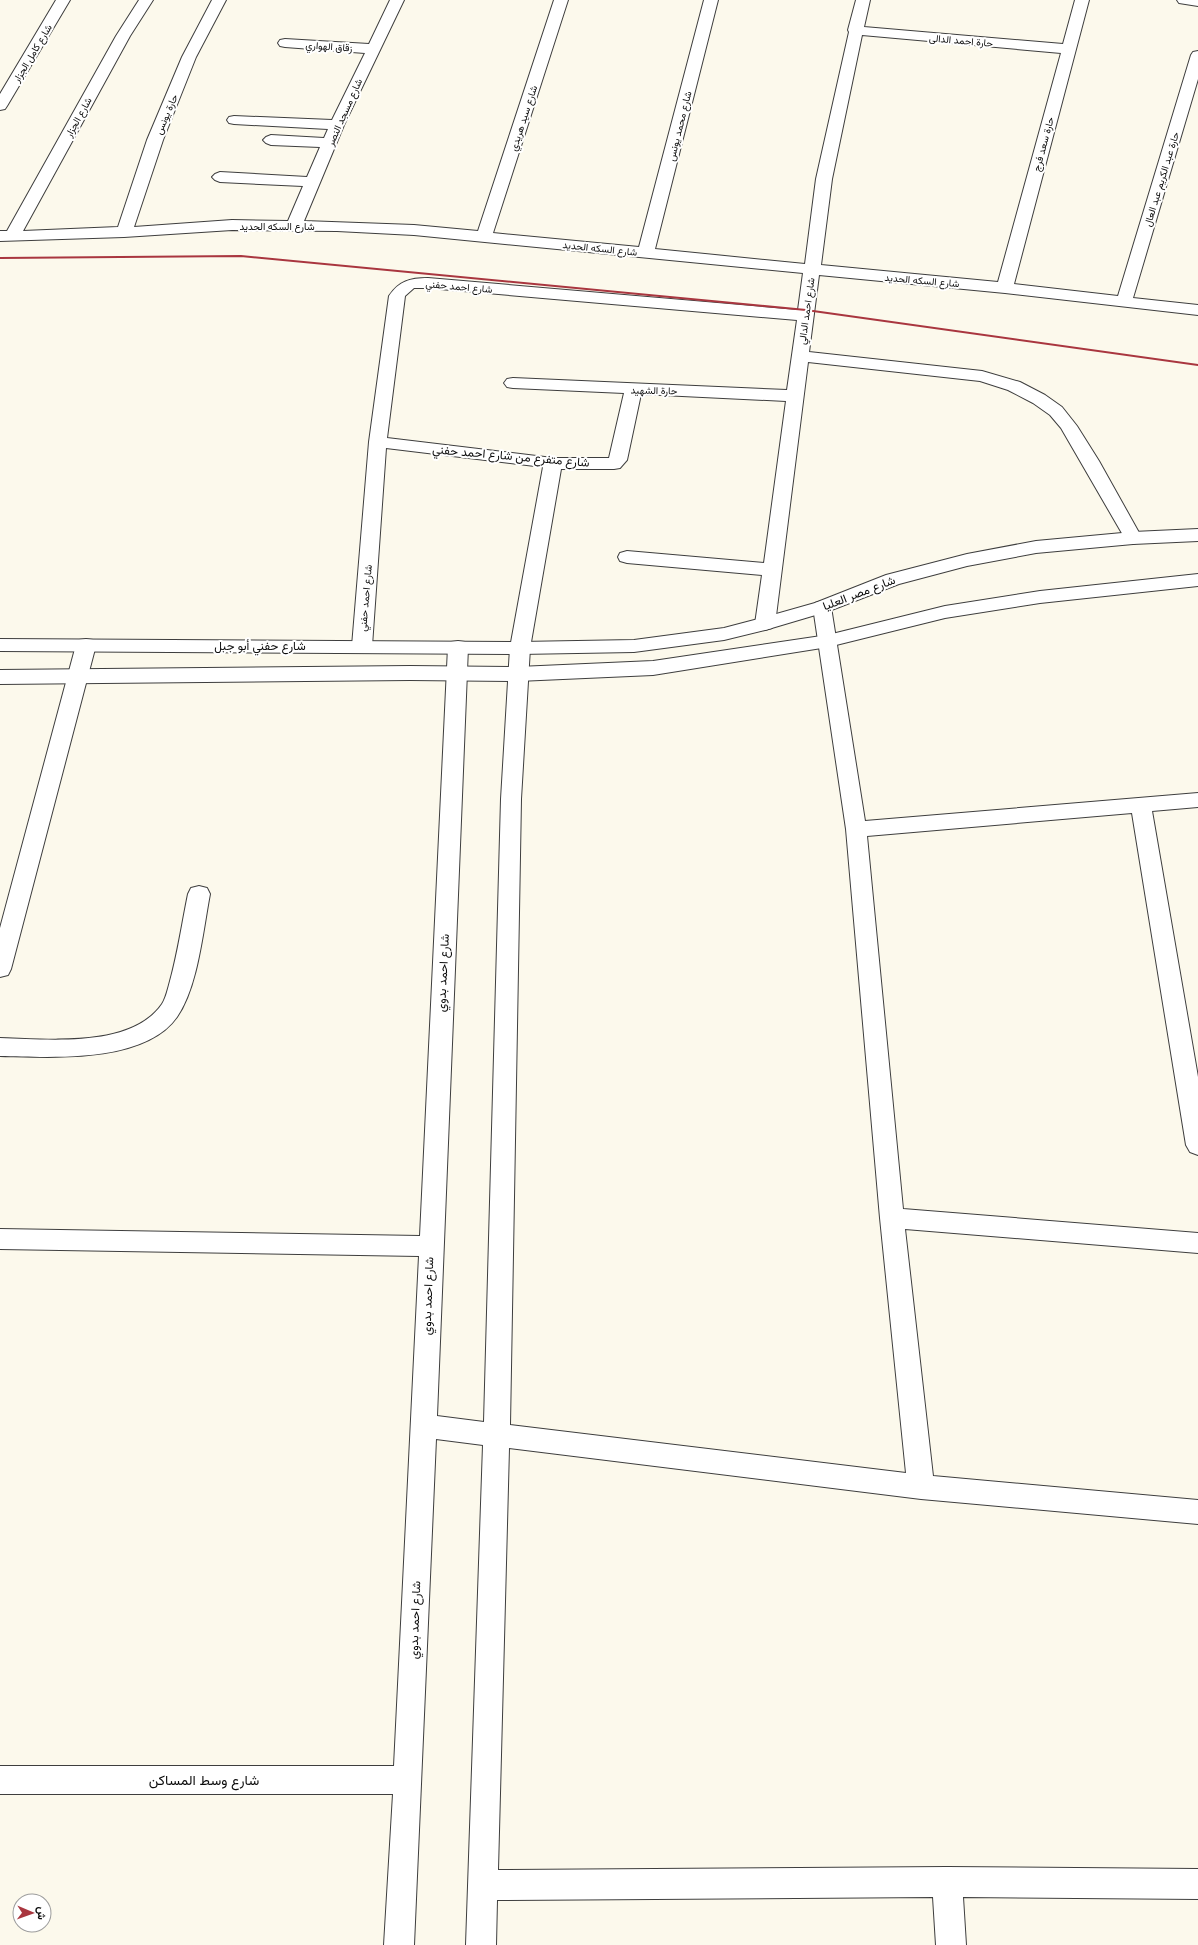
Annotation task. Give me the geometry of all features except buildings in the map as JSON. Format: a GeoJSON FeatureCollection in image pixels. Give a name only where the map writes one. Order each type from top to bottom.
{"type":"FeatureCollection","features":[{"type":"Feature","properties":{"kind":"street","name":"شارع كامل الجزار"},"geometry":{"type":"LineString","coordinates":[[0,106],[63,0]]}},
{"type":"Feature","properties":{"kind":"street","name":"شارع الجزار"},"geometry":{"type":"LineString","coordinates":[[6,236],[123,36],[146,0]]}},
{"type":"Feature","properties":{"kind":"street","name":"حارة يونس"},"geometry":{"type":"LineString","coordinates":[[124,232],[161,126],[189,57],[219,0]]}},
{"type":"Feature","properties":{"kind":"street","name":"شارع مسجد النصر"},"geometry":{"type":"LineString","coordinates":[[294,225],[337,125],[372,49],[397,0]]}},
{"type":"Feature","properties":{"kind":"street","name":"شارع سيد هريدي"},"geometry":{"type":"LineString","coordinates":[[484,236],[561,0]]}},
{"type":"Feature","properties":{"kind":"street","name":"شارع محمد يونس"},"geometry":{"type":"LineString","coordinates":[[646,253],[711,0]]}},
{"type":"Feature","properties":{"kind":"street","name":"شارع احمد الدالي"},"geometry":{"type":"LineString","coordinates":[[765,624],[824,179],[840,111],[855,30],[863,0]]}},
{"type":"Feature","properties":{"kind":"street","name":"حارة سعد فرج"},"geometry":{"type":"LineString","coordinates":[[1005,288],[1082,0]]}},
{"type":"Feature","properties":{"kind":"street"},"geometry":{"type":"LineString","coordinates":[[1184,0],[1198,2]]}},
{"type":"Feature","properties":{"kind":"street","name":"حارة احمد الدالى"},"geometry":{"type":"LineString","coordinates":[[855,30],[1068,49]]}},
{"type":"Feature","properties":{"kind":"street","name":"زقاق الهواري"},"geometry":{"type":"LineString","coordinates":[[285,43],[372,49]]}},
{"type":"Feature","properties":{"kind":"street","name":"حارة عبد الكريم عبد العال"},"geometry":{"type":"LineString","coordinates":[[1124,302],[1198,55]]}},
{"type":"Feature","properties":{"kind":"street"},"geometry":{"type":"LineString","coordinates":[[234,120],[337,125]]}},
{"type":"Feature","properties":{"kind":"street"},"geometry":{"type":"LineString","coordinates":[[271,140],[330,143]]}},
{"type":"Feature","properties":{"kind":"street"},"geometry":{"type":"LineString","coordinates":[[220,177],[313,182]]}},
{"type":"Feature","properties":{"kind":"street","name":"شارع السكه الحديد"},"geometry":{"type":"LineString","coordinates":[[6,236],[124,232],[232,225],[294,225],[414,230],[1005,288],[1198,310]]}},
{"type":"Feature","properties":{"kind":"street","name":"شارع احمد حفني"},"geometry":{"type":"LineString","coordinates":[[362,646],[378,442],[397,296],[402,288],[414,283],[428,283],[806,316]]}},
{"type":"Feature","properties":{"kind":"street"},"geometry":{"type":"LineString","coordinates":[[800,356],[982,376],[1014,386],[1039,399],[1056,411],[1068,426],[1090,461],[1133,538]]}},
{"type":"Feature","properties":{"kind":"street","name":"حارة الشهيد"},"geometry":{"type":"LineString","coordinates":[[513,383],[633,390],[702,391],[795,396]]}},
{"type":"Feature","properties":{"kind":"street","name":"شارع متفرع من شارع احمد حفني"},"geometry":{"type":"LineString","coordinates":[[378,442],[553,462],[607,464],[618,462],[633,390]]}},
{"type":"Feature","properties":{"kind":"street"},"geometry":{"type":"LineString","coordinates":[[481,1945],[496,1435],[511,799],[520,648],[553,462]]}},
{"type":"Feature","properties":{"kind":"street","name":"شارع مصر العليا"},"geometry":{"type":"LineString","coordinates":[[520,648],[634,646],[724,634],[765,624],[822,607],[893,579],[967,560],[1036,547],[1133,538],[1198,535]]}},
{"type":"Feature","properties":{"kind":"street"},"geometry":{"type":"LineString","coordinates":[[627,557],[772,570]]}},
{"type":"Feature","properties":{"kind":"street"},"geometry":{"type":"LineString","coordinates":[[0,677],[456,673],[518,674],[653,668],[828,641],[944,612],[1040,597],[1198,580]]}},
{"type":"Feature","properties":{"kind":"street"},"geometry":{"type":"LineString","coordinates":[[822,607],[856,829],[892,1218],[920,1487]]}},
{"type":"Feature","properties":{"kind":"street","name":"شارع حفني أبو جبل"},"geometry":{"type":"LineString","coordinates":[[0,645],[520,648]]}},
{"type":"Feature","properties":{"kind":"street"},"geometry":{"type":"LineString","coordinates":[[0,969],[86,645]]}},
{"type":"Feature","properties":{"kind":"street","name":"شارع احمد بدوي"},"geometry":{"type":"LineString","coordinates":[[399,1945],[408,1780],[430,1246],[458,647]]}},
{"type":"Feature","properties":{"kind":"street"},"geometry":{"type":"LineString","coordinates":[[856,829],[1198,800]]}},
{"type":"Feature","properties":{"kind":"street"},"geometry":{"type":"LineString","coordinates":[[1141,805],[1198,1145]]}},
{"type":"Feature","properties":{"kind":"street"},"geometry":{"type":"LineString","coordinates":[[0,1047],[93,1046],[123,1042],[150,1029],[169,1011],[178,989],[199,894]]}},
{"type":"Feature","properties":{"kind":"street"},"geometry":{"type":"LineString","coordinates":[[892,1218],[1198,1243]]}},
{"type":"Feature","properties":{"kind":"street"},"geometry":{"type":"LineString","coordinates":[[0,1239],[430,1246]]}},
{"type":"Feature","properties":{"kind":"street"},"geometry":{"type":"LineString","coordinates":[[423,1426],[920,1487],[1198,1512]]}},
{"type":"Feature","properties":{"kind":"street","name":"شارع وسط المساكن"},"geometry":{"type":"LineString","coordinates":[[0,1780],[408,1780]]}},
{"type":"Feature","properties":{"kind":"street"},"geometry":{"type":"LineString","coordinates":[[483,1885],[947,1882],[1198,1884]]}},
{"type":"Feature","properties":{"kind":"street"},"geometry":{"type":"LineString","coordinates":[[947,1882],[951,1945]]}},
{"type":"Feature","properties":{"kind":"railway"},"geometry":{"type":"LineString","coordinates":[[0,258],[241,256],[806,310],[1198,365]]}}]}
